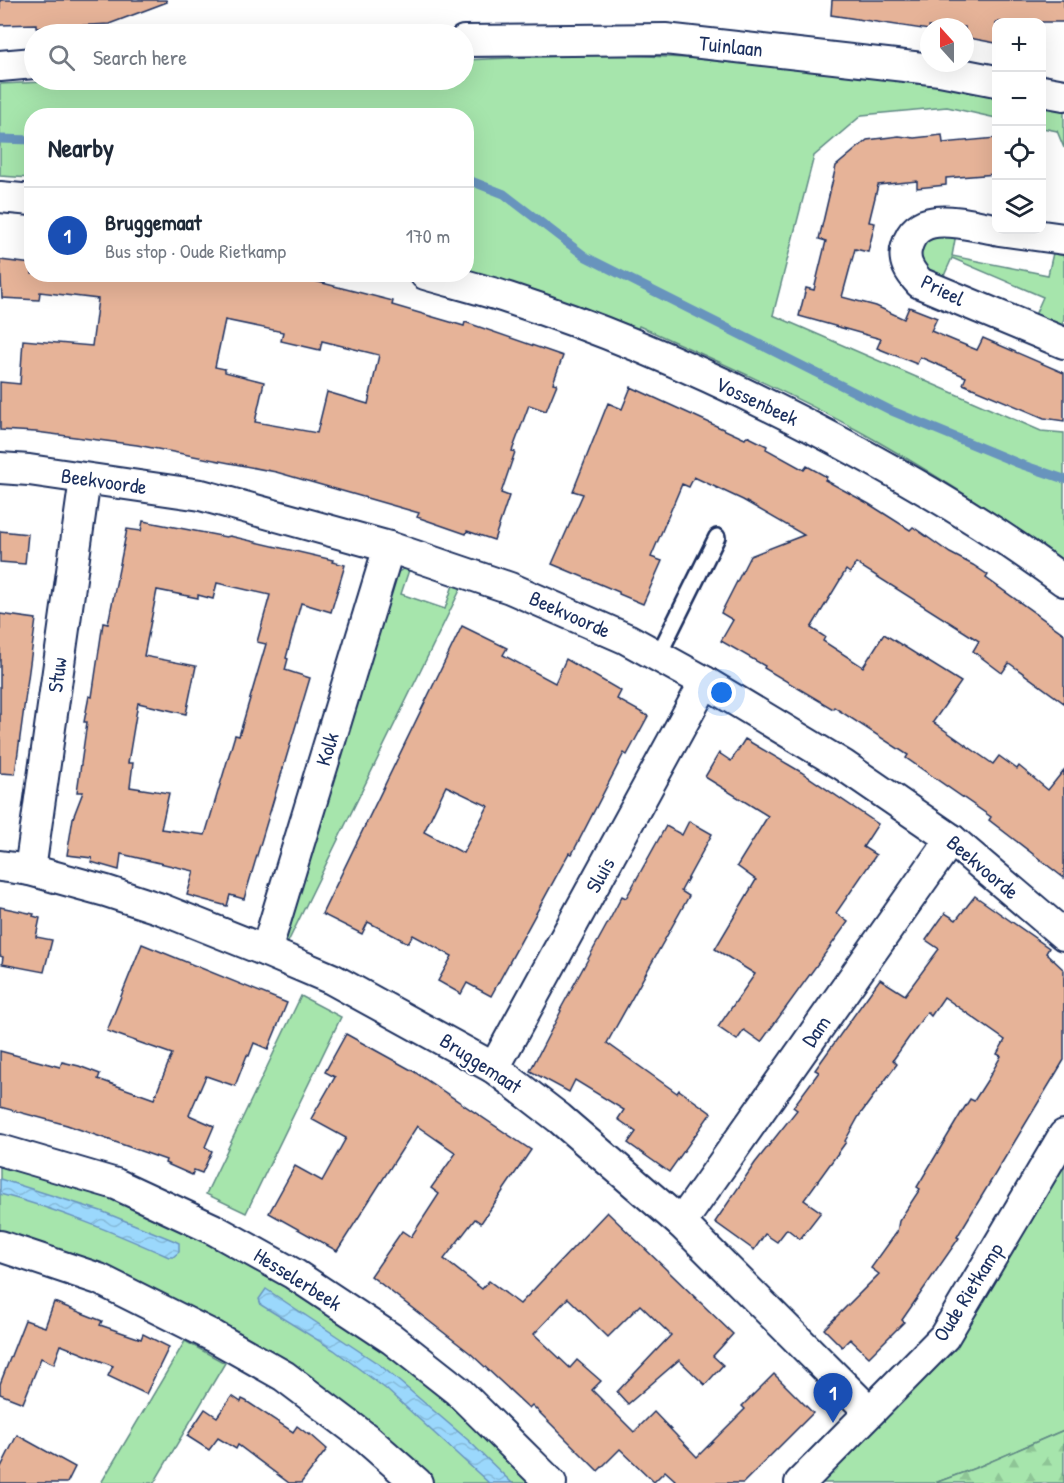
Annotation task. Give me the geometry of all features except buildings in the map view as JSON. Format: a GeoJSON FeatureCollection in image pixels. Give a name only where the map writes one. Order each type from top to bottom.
{"type":"FeatureCollection","features":[{"type":"Feature","properties":{"kind":"street","name":"Tuinlaan"},"geometry":{"type":"LineString","coordinates":[[474,41],[665,39],[940,70],[992,80]]}},
{"type":"Feature","properties":{"kind":"street"},"geometry":{"type":"LineString","coordinates":[[0,66],[24,64]]}},
{"type":"Feature","properties":{"kind":"street"},"geometry":{"type":"LineString","coordinates":[[1046,92],[1064,95]]}},
{"type":"Feature","properties":{"kind":"street"},"geometry":{"type":"LineString","coordinates":[[0,197],[24,199]]}},
{"type":"Feature","properties":{"kind":"street","name":"Prieel"},"geometry":{"type":"LineString","coordinates":[[992,228],[939,220],[922,225],[910,237],[905,254],[909,270],[920,283],[1064,343]]}},
{"type":"Feature","properties":{"kind":"street","name":"Prieel"},"geometry":{"type":"LineString","coordinates":[[1031,234],[1064,239]]}},
{"type":"Feature","properties":{"kind":"street","name":"Vossenbeek"},"geometry":{"type":"LineString","coordinates":[[454,282],[507,297],[610,335],[785,412],[921,486],[1039,562],[1064,581]]}},
{"type":"Feature","properties":{"kind":"street","name":"Beekvoorde"},"geometry":{"type":"LineString","coordinates":[[0,468],[29,470],[201,495],[388,547],[510,588],[627,639],[705,682],[843,765],[951,839],[1064,935]]}},
{"type":"Feature","properties":{"kind":"street","name":"Stuw"},"geometry":{"type":"LineString","coordinates":[[30,870],[85,479]]}},
{"type":"Feature","properties":{"kind":"street","name":"Kolk"},"geometry":{"type":"LineString","coordinates":[[266,951],[388,547]]}},
{"type":"Feature","properties":{"kind":"street","name":"Sluis"},"geometry":{"type":"LineString","coordinates":[[494,1068],[705,682]]}},
{"type":"Feature","properties":{"kind":"street","name":"Dam"},"geometry":{"type":"LineString","coordinates":[[681,1223],[951,839]]}},
{"type":"Feature","properties":{"kind":"street","name":"Bruggemaat"},"geometry":{"type":"LineString","coordinates":[[0,866],[30,870],[106,891],[161,909],[266,951],[332,979],[494,1068],[558,1118],[681,1223],[869,1411]]}},
{"type":"Feature","properties":{"kind":"street","name":"Oude Rietkamp"},"geometry":{"type":"LineString","coordinates":[[800,1483],[944,1337],[1064,1135]]}},
{"type":"Feature","properties":{"kind":"street","name":"Hesselerbeek"},"geometry":{"type":"LineString","coordinates":[[0,1150],[116,1184],[213,1229],[294,1274],[392,1339],[458,1391],[551,1483]]}},
{"type":"Feature","properties":{"kind":"street"},"geometry":{"type":"LineString","coordinates":[[0,1246],[99,1279],[215,1337],[284,1376],[366,1438],[417,1483]]}},
{"type":"Feature","properties":{"kind":"lane"},"geometry":{"type":"LineString","coordinates":[[658,656],[717,537]]}},
{"type":"Feature","properties":{"kind":"green space"},"geometry":{"type":"Polygon","coordinates":[[[619,55],[782,66],[922,82],[992,95],[992,117],[947,107],[862,115],[814,156],[773,315],[1041,431],[1064,433],[1064,561],[988,509],[910,460],[776,389],[639,326],[636,335],[474,274],[474,108],[24,108],[24,178],[0,176],[0,84],[24,83],[24,90],[474,90],[474,60],[619,55]]]}},
{"type":"Feature","properties":{"kind":"green space"},"geometry":{"type":"Polygon","coordinates":[[[1046,107],[1064,111],[1064,148],[1057,131],[1046,129],[1046,107]]]}},
{"type":"Feature","properties":{"kind":"green space"},"geometry":{"type":"Polygon","coordinates":[[[956,234],[952,256],[1048,275],[1053,253],[1064,256],[1062,328],[1034,317],[1043,297],[952,258],[943,278],[929,271],[921,261],[921,247],[929,236],[956,234]]]}},
{"type":"Feature","properties":{"kind":"green space"},"geometry":{"type":"Polygon","coordinates":[[[410,567],[401,594],[445,609],[454,582],[463,584],[287,944],[284,935],[396,573],[410,567]]]}},
{"type":"Feature","properties":{"kind":"green space"},"geometry":{"type":"Polygon","coordinates":[[[301,996],[341,1017],[246,1213],[206,1194],[301,996]]]}},
{"type":"Feature","properties":{"kind":"green space"},"geometry":{"type":"Polygon","coordinates":[[[1064,1149],[1064,1430],[935,1483],[815,1483],[888,1410],[1064,1149]]]}},
{"type":"Feature","properties":{"kind":"green space"},"geometry":{"type":"Polygon","coordinates":[[[0,1159],[84,1186],[261,1264],[422,1376],[537,1483],[432,1483],[375,1432],[0,1236],[0,1159]]]}},
{"type":"Feature","properties":{"kind":"green space"},"geometry":{"type":"Polygon","coordinates":[[[185,1341],[225,1363],[154,1483],[101,1483],[185,1341]]]}},
{"type":"Feature","properties":{"kind":"green space"},"geometry":{"type":"Polygon","coordinates":[[[1064,1430],[1064,1483],[935,1483],[978,1467],[1064,1430]]]}},
{"type":"Feature","properties":{"kind":"water"},"geometry":{"type":"Polygon","coordinates":[[[0,1179],[101,1211],[175,1241],[179,1243],[179,1252],[169,1257],[86,1222],[0,1194],[0,1179]]]}},
{"type":"Feature","properties":{"kind":"water"},"geometry":{"type":"Polygon","coordinates":[[[266,1289],[380,1365],[468,1440],[512,1483],[489,1483],[386,1389],[334,1350],[261,1305],[259,1299],[266,1289]]]}},
{"type":"Feature","properties":{"kind":"waterway"},"geometry":{"type":"LineString","coordinates":[[0,139],[24,140]]}},
{"type":"Feature","properties":{"kind":"waterway"},"geometry":{"type":"LineString","coordinates":[[474,182],[504,194],[586,257],[892,411],[1020,464],[1064,479]]}},
{"type":"Feature","properties":{"kind":"place","name":"Bruggemaat"},"geometry":{"type":"Point","coordinates":[833,1423]}}]}
